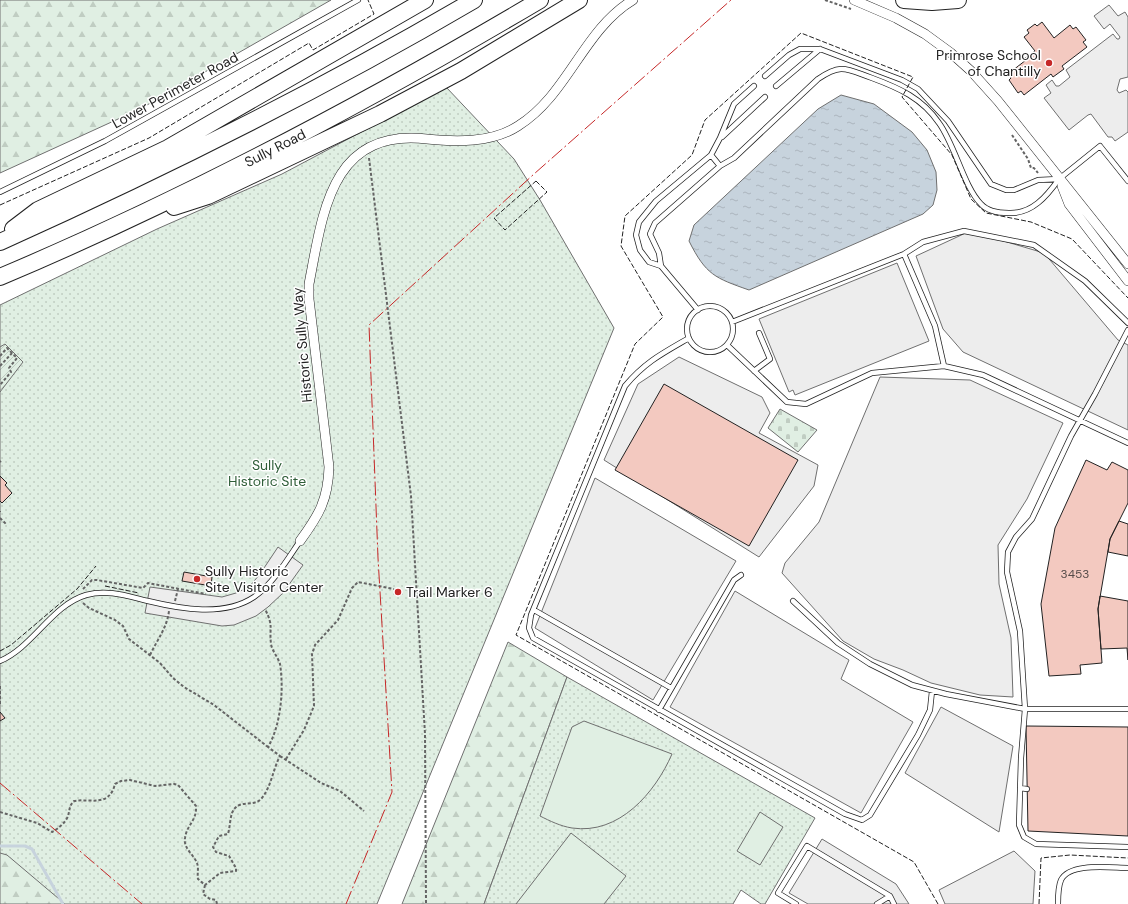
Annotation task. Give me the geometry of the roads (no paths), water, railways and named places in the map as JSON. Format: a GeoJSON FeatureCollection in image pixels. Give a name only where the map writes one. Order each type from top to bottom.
{"type":"FeatureCollection","features":[{"type":"Feature","properties":{"kind":"highway"},"geometry":{"type":"LineString","coordinates":[[0,238],[38,210],[168,148],[425,0]]}},
{"type":"Feature","properties":{"kind":"highway"},"geometry":{"type":"LineString","coordinates":[[0,242],[182,157],[280,108],[368,61],[474,0]]}},
{"type":"Feature","properties":{"kind":"highway","name":"Sully Road"},"geometry":{"type":"LineString","coordinates":[[0,277],[126,221],[333,118],[446,55],[540,0]]}},
{"type":"Feature","properties":{"kind":"highway"},"geometry":{"type":"LineString","coordinates":[[126,221],[208,196],[350,129],[437,84],[579,0]]}},
{"type":"Feature","properties":{"kind":"highway"},"geometry":{"type":"LineString","coordinates":[[562,11],[588,0]]}},
{"type":"Feature","properties":{"kind":"highway"},"geometry":{"type":"LineString","coordinates":[[904,0],[932,2],[958,0]]}},
{"type":"Feature","properties":{"kind":"street","name":"Historic Sully Way"},"geometry":{"type":"LineString","coordinates":[[300,541],[323,507],[328,487],[329,467],[310,306],[309,284],[329,198],[345,167],[368,147],[382,140],[399,138],[447,141],[474,140],[502,134],[518,127],[547,102],[604,24],[622,7],[633,0]]}},
{"type":"Feature","properties":{"kind":"street"},"geometry":{"type":"LineString","coordinates":[[854,0],[880,10],[911,26],[937,42],[962,62],[998,101],[1128,264]]}},
{"type":"Feature","properties":{"kind":"street"},"geometry":{"type":"LineString","coordinates":[[1059,179],[1069,204],[1128,281]]}},
{"type":"Feature","properties":{"kind":"lane","name":"Lower Perimeter Road"},"geometry":{"type":"LineString","coordinates":[[0,192],[105,141],[358,0]]}},
{"type":"Feature","properties":{"kind":"lane"},"geometry":{"type":"LineString","coordinates":[[765,76],[789,55],[800,49],[820,49],[902,80],[918,89],[948,121],[991,184],[1006,190],[1014,190],[1038,180],[1059,179]]}},
{"type":"Feature","properties":{"kind":"lane"},"geometry":{"type":"LineString","coordinates":[[776,86],[820,49]]}},
{"type":"Feature","properties":{"kind":"lane"},"geometry":{"type":"LineString","coordinates":[[698,310],[661,266],[659,253],[650,234],[655,223],[720,166],[734,158],[818,79],[833,69],[845,69],[896,87],[911,95],[938,122],[945,132],[951,142],[970,186],[981,204],[996,213],[1025,211],[1042,200],[1059,179],[1100,146],[1128,181]]}},
{"type":"Feature","properties":{"kind":"lane"},"geometry":{"type":"LineString","coordinates":[[661,266],[649,262],[640,250],[636,235],[639,222],[656,201],[711,155],[720,138],[734,104],[754,86]]}},
{"type":"Feature","properties":{"kind":"lane"},"geometry":{"type":"LineString","coordinates":[[720,138],[765,97]]}},
{"type":"Feature","properties":{"kind":"lane"},"geometry":{"type":"LineString","coordinates":[[711,155],[720,166]]}},
{"type":"Feature","properties":{"kind":"lane"},"geometry":{"type":"LineString","coordinates":[[732,322],[904,254],[923,242],[964,231],[1034,245],[1085,281],[1128,323]]}},
{"type":"Feature","properties":{"kind":"lane"},"geometry":{"type":"LineString","coordinates":[[904,254],[935,326],[944,366]]}},
{"type":"Feature","properties":{"kind":"lane"},"geometry":{"type":"LineString","coordinates":[[711,307],[718,308],[729,316],[732,322],[733,334],[727,345],[714,352],[706,352],[694,344],[689,338],[688,326],[690,320],[698,310],[711,307]]}},
{"type":"Feature","properties":{"kind":"lane"},"geometry":{"type":"LineString","coordinates":[[1128,330],[1032,519],[1016,537],[1008,552],[1007,572],[1020,631],[1025,709],[1019,825],[1024,837],[1030,842],[1036,844],[1128,847]]}},
{"type":"Feature","properties":{"kind":"lane"},"geometry":{"type":"LineString","coordinates":[[754,371],[770,359],[758,333]]}},
{"type":"Feature","properties":{"kind":"lane"},"geometry":{"type":"LineString","coordinates":[[689,338],[638,370],[625,386],[534,610],[529,628],[533,638],[845,814],[862,820],[870,815],[918,734],[930,710],[932,691]]}},
{"type":"Feature","properties":{"kind":"lane"},"geometry":{"type":"LineString","coordinates":[[727,345],[787,402],[806,404],[872,373],[944,366],[983,375],[1128,443]]}},
{"type":"Feature","properties":{"kind":"lane"},"geometry":{"type":"LineString","coordinates":[[0,660],[8,657],[22,646],[71,602],[78,598],[97,593],[110,592],[187,608],[213,610],[238,605],[255,597],[274,577],[300,541]]}},
{"type":"Feature","properties":{"kind":"lane"},"geometry":{"type":"LineString","coordinates":[[659,710],[734,580],[741,575]]}},
{"type":"Feature","properties":{"kind":"lane"},"geometry":{"type":"LineString","coordinates":[[793,601],[838,642],[870,664],[912,685],[932,691],[1025,709],[1128,709]]}},
{"type":"Feature","properties":{"kind":"lane"},"geometry":{"type":"LineString","coordinates":[[534,610],[671,688]]}},
{"type":"Feature","properties":{"kind":"lane"},"geometry":{"type":"LineString","coordinates":[[1020,788],[1027,790]]}},
{"type":"Feature","properties":{"kind":"lane"},"geometry":{"type":"LineString","coordinates":[[796,904],[778,893],[807,846],[890,896],[894,904]]}},
{"type":"Feature","properties":{"kind":"lane"},"geometry":{"type":"LineString","coordinates":[[1058,904],[1059,887],[1062,878],[1069,871],[1080,868],[1128,868]]}},
{"type":"Feature","properties":{"kind":"lane"},"geometry":{"type":"LineString","coordinates":[[877,904],[890,896]]}},
{"type":"Feature","properties":{"kind":"water"},"geometry":{"type":"Polygon","coordinates":[[[841,95],[874,104],[912,132],[927,150],[936,172],[937,190],[933,205],[923,214],[749,290],[728,282],[713,274],[706,268],[689,241],[694,225],[818,109],[841,95]]]}},
{"type":"Feature","properties":{"kind":"waterway"},"geometry":{"type":"LineString","coordinates":[[0,846],[25,846],[32,849],[63,904]]}},
{"type":"Feature","properties":{"kind":"place","name":"Primrose School of Chantilly"},"geometry":{"type":"Point","coordinates":[1049,63]}},
{"type":"Feature","properties":{"kind":"place","name":"Sully Historic Site Visitor Center"},"geometry":{"type":"Point","coordinates":[197,579]}},
{"type":"Feature","properties":{"kind":"place","name":"Trail Marker 6"},"geometry":{"type":"Point","coordinates":[398,592]}},
{"type":"Feature","properties":{"kind":"park label","name":"Sully Historic Site"},"geometry":{"type":"Point","coordinates":[267,474]}}]}
